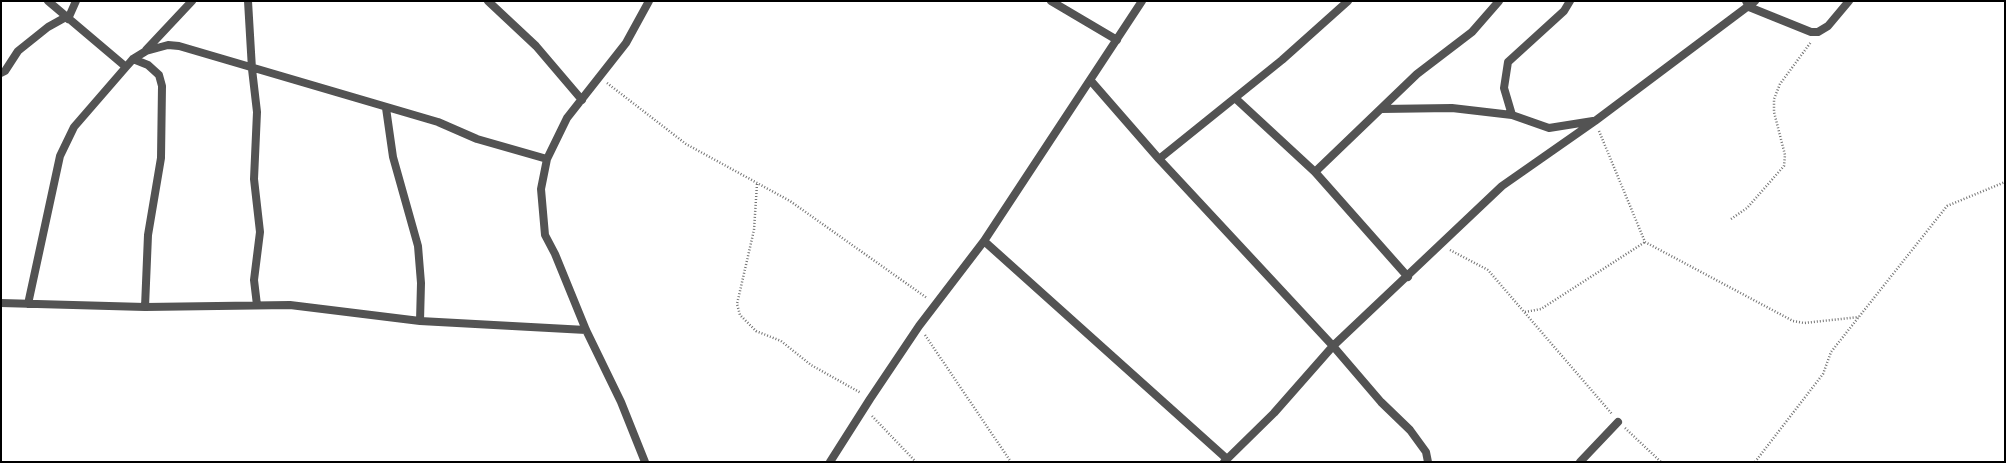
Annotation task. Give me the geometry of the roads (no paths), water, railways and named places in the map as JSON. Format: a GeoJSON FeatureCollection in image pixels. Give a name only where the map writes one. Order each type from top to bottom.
{"type":"FeatureCollection","features":[{"type":"Feature","properties":{"kind":"street"},"geometry":{"type":"LineString","coordinates":[[48,1],[126,67]]}},
{"type":"Feature","properties":{"kind":"street"},"geometry":{"type":"LineString","coordinates":[[1,73],[5,71],[18,51],[48,27],[67,18],[76,1]]}},
{"type":"Feature","properties":{"kind":"street"},"geometry":{"type":"LineString","coordinates":[[28,304],[60,156],[74,128],[133,59],[146,51],[192,1]]}},
{"type":"Feature","properties":{"kind":"street"},"geometry":{"type":"LineString","coordinates":[[248,1],[252,69],[258,112],[254,179],[260,232],[254,280],[257,305]]}},
{"type":"Feature","properties":{"kind":"street"},"geometry":{"type":"LineString","coordinates":[[488,1],[536,46],[582,100]]}},
{"type":"Feature","properties":{"kind":"street"},"geometry":{"type":"LineString","coordinates":[[644,462],[621,402],[586,330],[556,254],[545,235],[541,189],[547,159],[567,118],[600,78],[626,43],[649,1]]}},
{"type":"Feature","properties":{"kind":"street"},"geometry":{"type":"LineString","coordinates":[[1052,1],[1117,40]]}},
{"type":"Feature","properties":{"kind":"street"},"geometry":{"type":"LineString","coordinates":[[830,462],[870,398],[919,326],[984,241],[1091,81],[1142,1]]}},
{"type":"Feature","properties":{"kind":"street"},"geometry":{"type":"LineString","coordinates":[[1159,159],[1282,60],[1348,1]]}},
{"type":"Feature","properties":{"kind":"street"},"geometry":{"type":"LineString","coordinates":[[1315,172],[1417,74],[1472,32],[1499,1]]}},
{"type":"Feature","properties":{"kind":"street"},"geometry":{"type":"LineString","coordinates":[[1512,115],[1504,88],[1508,62],[1564,11],[1570,1]]}},
{"type":"Feature","properties":{"kind":"street"},"geometry":{"type":"LineString","coordinates":[[984,241],[1225,460],[1274,413],[1333,346],[1408,277],[1439,244],[1502,186],[1595,121],[1750,3],[1811,32],[1818,32],[1828,26],[1849,1]]}},
{"type":"Feature","properties":{"kind":"street"},"geometry":{"type":"LineString","coordinates":[[146,51],[168,45],[179,46],[252,69],[319,86],[386,108],[438,122],[477,139],[547,159]]}},
{"type":"Feature","properties":{"kind":"street"},"geometry":{"type":"LineString","coordinates":[[133,59],[148,65],[159,75],[162,86],[161,158],[148,235],[144,307]]}},
{"type":"Feature","properties":{"kind":"street"},"geometry":{"type":"LineString","coordinates":[[1091,81],[1159,159],[1333,346],[1382,402],[1410,430],[1426,452],[1428,462]]}},
{"type":"Feature","properties":{"kind":"street"},"geometry":{"type":"LineString","coordinates":[[1235,98],[1315,172],[1408,277]]}},
{"type":"Feature","properties":{"kind":"street"},"geometry":{"type":"LineString","coordinates":[[386,108],[393,157],[418,246],[421,282],[420,321]]}},
{"type":"Feature","properties":{"kind":"street"},"geometry":{"type":"LineString","coordinates":[[1381,109],[1452,108],[1512,115],[1549,128],[1595,121]]}},
{"type":"Feature","properties":{"kind":"street"},"geometry":{"type":"LineString","coordinates":[[1,303],[144,307],[290,305],[420,321],[586,330]]}},
{"type":"Feature","properties":{"kind":"street"},"geometry":{"type":"LineString","coordinates":[[1580,462],[1618,422]]}}]}
